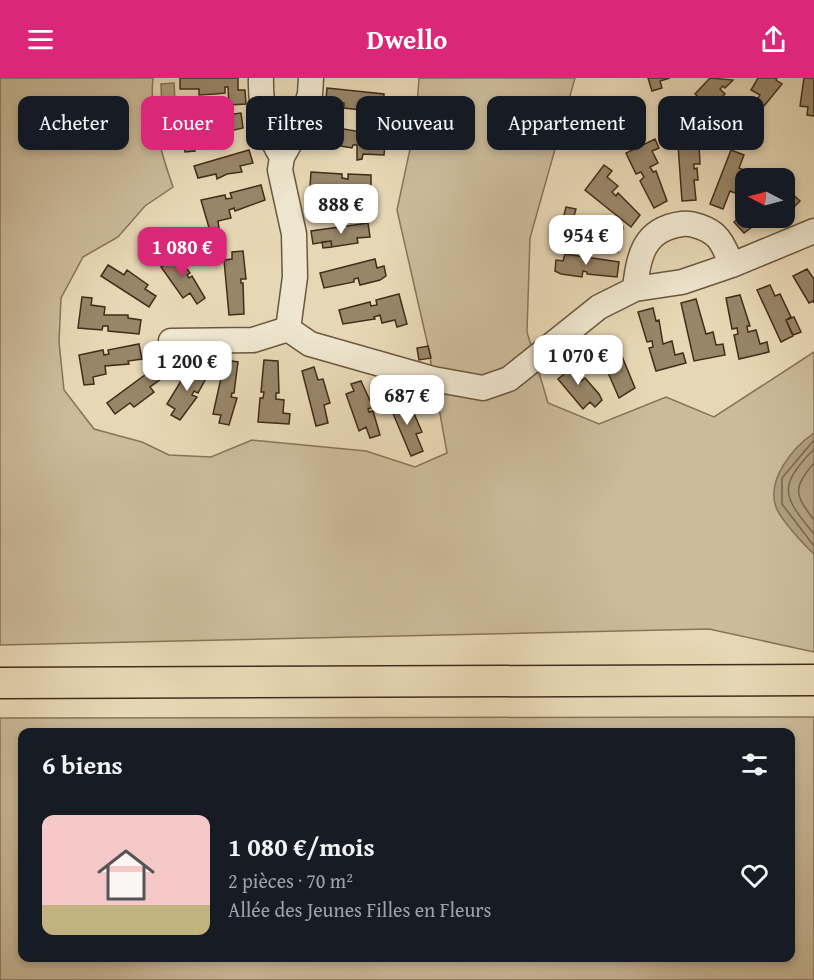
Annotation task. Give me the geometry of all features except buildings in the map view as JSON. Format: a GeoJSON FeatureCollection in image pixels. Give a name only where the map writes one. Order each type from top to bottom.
{"type":"FeatureCollection","features":[{"type":"Feature","properties":{"kind":"main road"},"geometry":{"type":"LineString","coordinates":[[0,683],[814,680]]}},
{"type":"Feature","properties":{"kind":"street"},"geometry":{"type":"LineString","coordinates":[[261,78],[261,95],[269,136],[282,157]]}},
{"type":"Feature","properties":{"kind":"street"},"geometry":{"type":"LineString","coordinates":[[288,329],[295,278],[294,234],[288,196],[280,170],[282,157],[301,123],[310,94],[311,78]]}},
{"type":"Feature","properties":{"kind":"street"},"geometry":{"type":"LineString","coordinates":[[635,290],[637,269],[643,250],[653,234],[670,226],[692,223],[717,236],[732,265]]}},
{"type":"Feature","properties":{"kind":"street"},"geometry":{"type":"LineString","coordinates":[[288,329],[310,344],[433,379],[483,388],[510,379],[599,307],[635,290],[682,282],[732,265],[814,231]]}},
{"type":"Feature","properties":{"kind":"street"},"geometry":{"type":"LineString","coordinates":[[171,341],[253,340],[288,329]]}},
{"type":"Feature","properties":{"kind":"shaded area"},"geometry":{"type":"Polygon","coordinates":[[[0,78],[153,78],[152,96],[141,96],[141,150],[161,150],[173,187],[145,206],[118,237],[83,257],[61,298],[59,342],[64,390],[94,429],[142,442],[169,455],[211,457],[252,440],[366,451],[415,467],[447,453],[428,346],[397,210],[410,150],[475,150],[475,96],[418,96],[419,78],[575,78],[570,96],[487,96],[487,150],[555,150],[530,238],[527,332],[548,403],[599,424],[666,397],[714,417],[814,352],[814,652],[709,629],[0,645],[0,78]]]}},
{"type":"Feature","properties":{"kind":"shaded area"},"geometry":{"type":"Polygon","coordinates":[[[814,717],[814,980],[0,980],[0,718],[814,717]]]}},
{"type":"Feature","properties":{"kind":"water"},"geometry":{"type":"Polygon","coordinates":[[[174,83],[175,96],[161,96],[161,84],[174,83]]]}},
{"type":"Feature","properties":{"kind":"water"},"geometry":{"type":"Polygon","coordinates":[[[814,433],[814,554],[782,518],[774,497],[778,475],[783,465],[790,455],[814,433]]]}}]}
